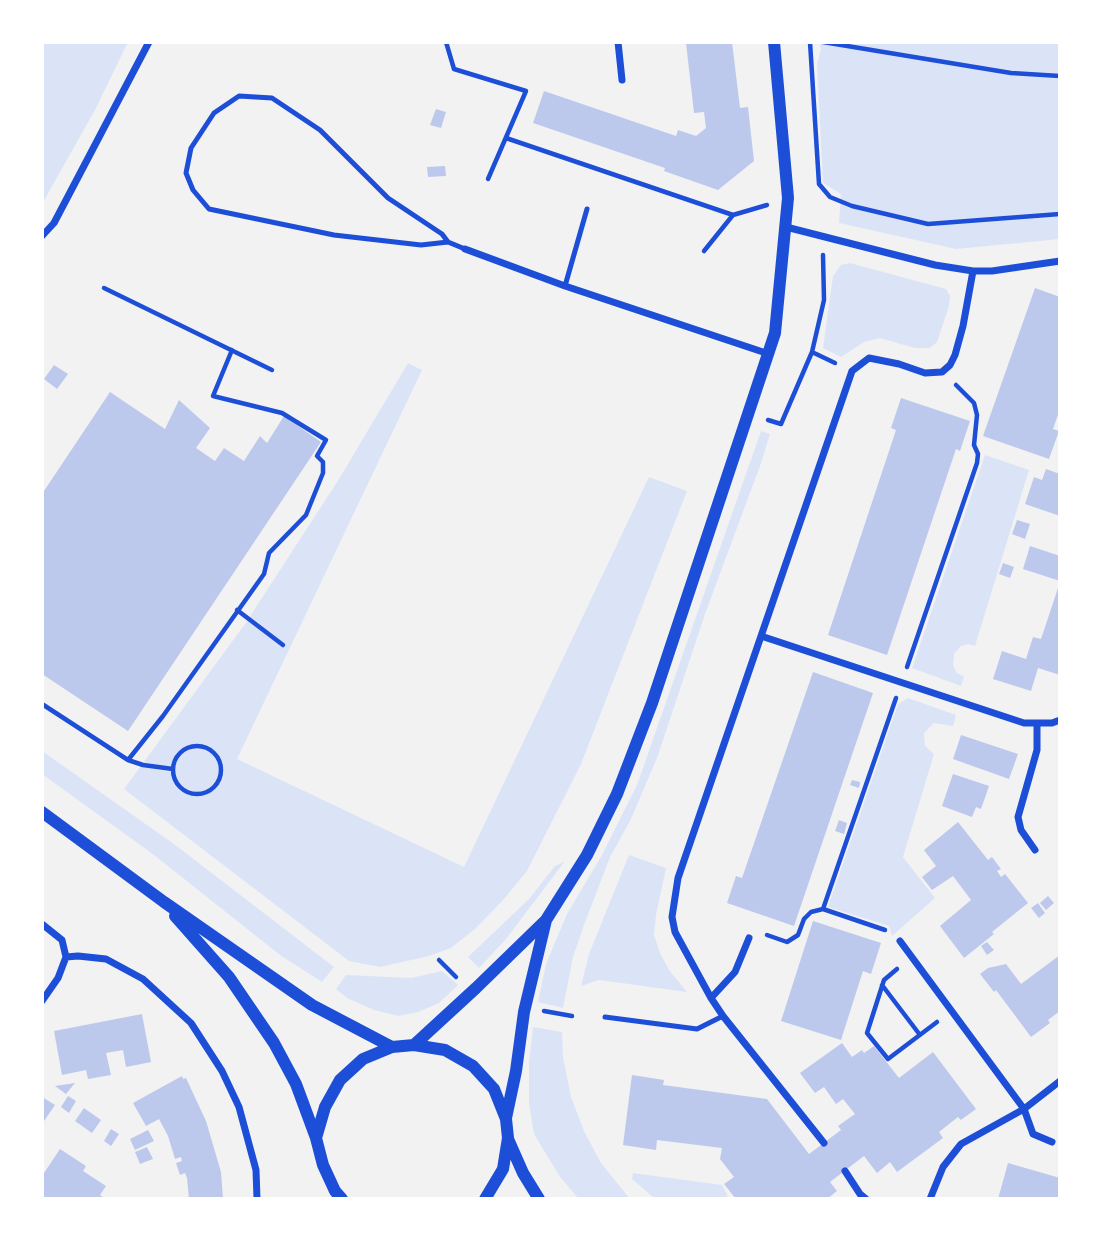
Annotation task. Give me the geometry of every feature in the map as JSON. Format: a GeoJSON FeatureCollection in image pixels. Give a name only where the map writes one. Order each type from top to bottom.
{"type":"FeatureCollection","features":[{"type":"Feature","properties":{"kind":"street"},"geometry":{"type":"LineString","coordinates":[[42,236],[54,223],[149,42]]}},
{"type":"Feature","properties":{"kind":"street"},"geometry":{"type":"LineString","coordinates":[[618,42],[622,80]]}},
{"type":"Feature","properties":{"kind":"street"},"geometry":{"type":"LineString","coordinates":[[414,1045],[546,920],[587,855],[617,794],[669,654],[769,355],[777,321],[788,198],[774,42]]}},
{"type":"Feature","properties":{"kind":"street"},"geometry":{"type":"LineString","coordinates":[[786,227],[935,265],[973,271],[992,271],[1060,261]]}},
{"type":"Feature","properties":{"kind":"street"},"geometry":{"type":"LineString","coordinates":[[465,249],[769,355]]}},
{"type":"Feature","properties":{"kind":"street"},"geometry":{"type":"LineString","coordinates":[[824,1143],[711,998],[675,932],[672,917],[678,878],[852,371],[869,358],[900,364],[925,373],[942,372],[950,365],[955,355],[973,271]]}},
{"type":"Feature","properties":{"kind":"street"},"geometry":{"type":"LineString","coordinates":[[761,636],[1024,723],[1060,720]]}},
{"type":"Feature","properties":{"kind":"street"},"geometry":{"type":"LineString","coordinates":[[1035,850],[1021,830],[1018,817],[1037,750],[1037,724]]}},
{"type":"Feature","properties":{"kind":"street"},"geometry":{"type":"LineString","coordinates":[[42,812],[164,902],[312,1005],[392,1047]]}},
{"type":"Feature","properties":{"kind":"street"},"geometry":{"type":"LineString","coordinates":[[164,902],[229,977],[274,1043],[296,1084],[323,1165],[337,1196]]}},
{"type":"Feature","properties":{"kind":"street"},"geometry":{"type":"LineString","coordinates":[[506,1119],[524,1012],[546,920]]}},
{"type":"Feature","properties":{"kind":"street"},"geometry":{"type":"LineString","coordinates":[[42,923],[62,940],[66,957],[58,978],[42,1001]]}},
{"type":"Feature","properties":{"kind":"street"},"geometry":{"type":"LineString","coordinates":[[711,998],[735,972],[749,938]]}},
{"type":"Feature","properties":{"kind":"street"},"geometry":{"type":"LineString","coordinates":[[900,941],[1024,1109],[1033,1134],[1052,1142]]}},
{"type":"Feature","properties":{"kind":"street"},"geometry":{"type":"LineString","coordinates":[[66,957],[106,959],[143,979],[191,1023],[222,1071],[239,1107],[256,1170],[257,1199]]}},
{"type":"Feature","properties":{"kind":"street"},"geometry":{"type":"LineString","coordinates":[[316,1138],[325,1107],[340,1080],[363,1059],[392,1047],[414,1045],[445,1050],[473,1066],[494,1089],[506,1119],[508,1138],[503,1169],[485,1199]]}},
{"type":"Feature","properties":{"kind":"street"},"geometry":{"type":"LineString","coordinates":[[930,1199],[943,1167],[961,1144],[1024,1109],[1060,1082]]}},
{"type":"Feature","properties":{"kind":"street"},"geometry":{"type":"LineString","coordinates":[[508,1138],[523,1174],[539,1199]]}},
{"type":"Feature","properties":{"kind":"street"},"geometry":{"type":"LineString","coordinates":[[845,1171],[861,1197]]}},
{"type":"Feature","properties":{"kind":"lane"},"geometry":{"type":"LineString","coordinates":[[447,242],[442,234],[388,198],[320,130],[272,98],[239,96],[214,113],[191,148],[186,173],[193,190],[209,209],[334,235],[421,245],[447,242],[465,249]]}},
{"type":"Feature","properties":{"kind":"lane"},"geometry":{"type":"LineString","coordinates":[[565,286],[587,209]]}},
{"type":"Feature","properties":{"kind":"lane"},"geometry":{"type":"LineString","coordinates":[[605,1017],[697,1029],[723,1016]]}},
{"type":"Feature","properties":{"kind":"path"},"geometry":{"type":"LineString","coordinates":[[446,42],[454,69],[526,91],[488,179]]}},
{"type":"Feature","properties":{"kind":"path"},"geometry":{"type":"LineString","coordinates":[[810,42],[819,184],[830,197],[852,206],[928,224],[1060,214]]}},
{"type":"Feature","properties":{"kind":"path"},"geometry":{"type":"LineString","coordinates":[[823,42],[1011,73],[1060,76]]}},
{"type":"Feature","properties":{"kind":"path"},"geometry":{"type":"LineString","coordinates":[[506,138],[733,215]]}},
{"type":"Feature","properties":{"kind":"path"},"geometry":{"type":"LineString","coordinates":[[704,251],[733,215],[788,198]]}},
{"type":"Feature","properties":{"kind":"path"},"geometry":{"type":"LineString","coordinates":[[750,413],[781,424],[812,352],[824,300],[822,236]]}},
{"type":"Feature","properties":{"kind":"path"},"geometry":{"type":"LineString","coordinates":[[104,288],[272,370]]}},
{"type":"Feature","properties":{"kind":"path"},"geometry":{"type":"LineString","coordinates":[[128,760],[163,716],[264,574],[269,553],[306,515],[323,472],[323,462],[317,456],[326,440],[282,413],[213,396],[232,350]]}},
{"type":"Feature","properties":{"kind":"path"},"geometry":{"type":"LineString","coordinates":[[812,352],[852,371]]}},
{"type":"Feature","properties":{"kind":"path"},"geometry":{"type":"LineString","coordinates":[[823,909],[977,463],[978,454],[974,444],[978,415],[974,403],[942,372]]}},
{"type":"Feature","properties":{"kind":"path"},"geometry":{"type":"LineString","coordinates":[[237,610],[283,645]]}},
{"type":"Feature","properties":{"kind":"path"},"geometry":{"type":"LineString","coordinates":[[42,704],[128,760],[173,769]]}},
{"type":"Feature","properties":{"kind":"path"},"geometry":{"type":"LineString","coordinates":[[200,746],[214,753],[221,767],[220,775],[212,789],[206,793],[190,793],[177,784],[173,769],[174,761],[185,749],[200,746]]}},
{"type":"Feature","properties":{"kind":"path"},"geometry":{"type":"LineString","coordinates":[[749,938],[763,934],[787,942],[798,935],[804,919],[811,912],[823,909],[884,929],[888,937]]}},
{"type":"Feature","properties":{"kind":"path"},"geometry":{"type":"LineString","coordinates":[[900,966],[884,980],[867,1033],[888,1059],[951,1011]]}},
{"type":"Feature","properties":{"kind":"path"},"geometry":{"type":"LineString","coordinates":[[882,985],[920,1035]]}},
{"type":"Feature","properties":{"kind":"shaded area"},"geometry":{"type":"Polygon","coordinates":[[[42,42],[128,42],[95,110],[42,204],[42,42]]]}},
{"type":"Feature","properties":{"kind":"shaded area"},"geometry":{"type":"Polygon","coordinates":[[[819,42],[1060,42],[1060,239],[956,249],[839,223],[841,194],[823,183],[817,65],[821,49],[819,42]]]}},
{"type":"Feature","properties":{"kind":"shaded area"},"geometry":{"type":"Polygon","coordinates":[[[850,263],[946,289],[950,296],[949,306],[937,342],[930,348],[915,348],[880,338],[864,342],[841,357],[823,348],[833,276],[841,265],[850,263]]]}},
{"type":"Feature","properties":{"kind":"shaded area"},"geometry":{"type":"Polygon","coordinates":[[[408,363],[422,370],[237,759],[464,867],[649,477],[687,491],[581,764],[527,871],[475,929],[451,948],[380,967],[349,961],[124,789],[245,624],[339,479],[408,363]]]}},
{"type":"Feature","properties":{"kind":"shaded area"},"geometry":{"type":"Polygon","coordinates":[[[761,431],[770,434],[760,466],[705,614],[657,758],[630,821],[610,857],[584,925],[573,957],[563,1008],[538,1002],[546,964],[567,914],[602,855],[637,785],[761,431]]]}},
{"type":"Feature","properties":{"kind":"shaded area"},"geometry":{"type":"Polygon","coordinates":[[[985,455],[1029,470],[975,646],[961,646],[954,654],[953,666],[957,673],[964,677],[961,686],[912,668],[985,455]]]}},
{"type":"Feature","properties":{"kind":"shaded area"},"geometry":{"type":"Polygon","coordinates":[[[908,698],[956,715],[953,726],[934,723],[924,733],[925,746],[934,754],[903,857],[935,898],[892,936],[889,926],[828,907],[898,704],[908,698]]]}},
{"type":"Feature","properties":{"kind":"shaded area"},"geometry":{"type":"Polygon","coordinates":[[[42,751],[174,844],[334,967],[322,982],[280,955],[154,855],[42,774],[42,751]]]}},
{"type":"Feature","properties":{"kind":"shaded area"},"geometry":{"type":"Polygon","coordinates":[[[629,855],[666,868],[654,935],[669,970],[687,992],[599,980],[581,986],[589,954],[629,855]]]}},
{"type":"Feature","properties":{"kind":"shaded area"},"geometry":{"type":"Polygon","coordinates":[[[565,861],[506,939],[479,968],[468,957],[529,899],[555,866],[565,861]]]}},
{"type":"Feature","properties":{"kind":"shaded area"},"geometry":{"type":"Polygon","coordinates":[[[442,971],[458,985],[439,1003],[418,1012],[398,1016],[374,1010],[347,998],[336,989],[346,975],[411,978],[442,971]]]}},
{"type":"Feature","properties":{"kind":"shaded area"},"geometry":{"type":"Polygon","coordinates":[[[533,1027],[562,1032],[563,1057],[571,1097],[584,1131],[601,1163],[630,1199],[579,1199],[560,1177],[534,1134],[529,1104],[529,1062],[533,1027]]]}},
{"type":"Feature","properties":{"kind":"shaded area"},"geometry":{"type":"Polygon","coordinates":[[[633,1173],[722,1185],[728,1196],[723,1199],[655,1199],[632,1179],[633,1173]]]}},
{"type":"Feature","properties":{"kind":"building"},"geometry":{"type":"Polygon","coordinates":[[[732,42],[740,108],[748,107],[754,161],[718,190],[664,171],[665,168],[533,123],[544,91],[676,136],[678,130],[696,136],[706,128],[704,112],[694,113],[686,43],[732,42]]]}},
{"type":"Feature","properties":{"kind":"building"},"geometry":{"type":"Polygon","coordinates":[[[436,109],[446,112],[441,128],[430,125],[436,109]]]}},
{"type":"Feature","properties":{"kind":"building"},"geometry":{"type":"Polygon","coordinates":[[[445,166],[446,176],[428,177],[427,167],[445,166]]]}},
{"type":"Feature","properties":{"kind":"building"},"geometry":{"type":"Polygon","coordinates":[[[1035,288],[1060,297],[1060,409],[1053,429],[1059,431],[1049,459],[983,436],[1035,288]]]}},
{"type":"Feature","properties":{"kind":"building"},"geometry":{"type":"Polygon","coordinates":[[[54,365],[68,374],[57,389],[44,379],[54,365]]]}},
{"type":"Feature","properties":{"kind":"building"},"geometry":{"type":"Polygon","coordinates":[[[110,392],[165,429],[179,400],[210,428],[196,448],[215,461],[224,448],[244,461],[260,436],[267,443],[284,416],[321,442],[128,731],[42,674],[42,494],[110,392]]]}},
{"type":"Feature","properties":{"kind":"building"},"geometry":{"type":"Polygon","coordinates":[[[901,398],[970,421],[960,451],[956,449],[887,655],[828,635],[896,430],[891,428],[901,398]]]}},
{"type":"Feature","properties":{"kind":"building"},"geometry":{"type":"Polygon","coordinates":[[[1046,469],[1060,474],[1060,516],[1025,504],[1034,477],[1042,480],[1046,469]]]}},
{"type":"Feature","properties":{"kind":"building"},"geometry":{"type":"Polygon","coordinates":[[[1017,520],[1030,524],[1025,539],[1012,534],[1017,520]]]}},
{"type":"Feature","properties":{"kind":"building"},"geometry":{"type":"Polygon","coordinates":[[[1030,546],[1060,556],[1060,581],[1023,569],[1030,546]]]}},
{"type":"Feature","properties":{"kind":"building"},"geometry":{"type":"Polygon","coordinates":[[[1003,563],[1014,567],[1010,578],[999,574],[1003,563]]]}},
{"type":"Feature","properties":{"kind":"building"},"geometry":{"type":"Polygon","coordinates":[[[1060,582],[1060,675],[1038,668],[1031,691],[993,679],[1002,651],[1026,659],[1033,637],[1041,639],[1060,582]]]}},
{"type":"Feature","properties":{"kind":"building"},"geometry":{"type":"Polygon","coordinates":[[[813,672],[873,693],[794,926],[727,903],[736,876],[742,878],[813,672]]]}},
{"type":"Feature","properties":{"kind":"building"},"geometry":{"type":"Polygon","coordinates":[[[961,735],[1018,754],[1009,779],[953,759],[961,735]]]}},
{"type":"Feature","properties":{"kind":"building"},"geometry":{"type":"Polygon","coordinates":[[[953,774],[989,786],[981,809],[976,807],[972,817],[942,806],[953,774]]]}},
{"type":"Feature","properties":{"kind":"building"},"geometry":{"type":"Polygon","coordinates":[[[852,780],[860,782],[859,788],[850,785],[852,780]]]}},
{"type":"Feature","properties":{"kind":"building"},"geometry":{"type":"Polygon","coordinates":[[[839,820],[847,823],[844,834],[835,831],[839,820]]]}},
{"type":"Feature","properties":{"kind":"building"},"geometry":{"type":"Polygon","coordinates":[[[958,822],[988,860],[992,857],[1001,869],[997,871],[1001,877],[1005,874],[1028,903],[964,958],[940,926],[971,900],[953,876],[932,890],[922,877],[936,866],[924,850],[958,822]]]}},
{"type":"Feature","properties":{"kind":"building"},"geometry":{"type":"Polygon","coordinates":[[[1048,896],[1054,903],[1046,910],[1040,903],[1048,896]]]}},
{"type":"Feature","properties":{"kind":"building"},"geometry":{"type":"Polygon","coordinates":[[[1038,903],[1045,913],[1039,918],[1031,908],[1038,903]]]}},
{"type":"Feature","properties":{"kind":"building"},"geometry":{"type":"Polygon","coordinates":[[[813,921],[881,943],[871,974],[863,971],[841,1040],[781,1021],[813,921]]]}},
{"type":"Feature","properties":{"kind":"building"},"geometry":{"type":"Polygon","coordinates":[[[987,942],[994,950],[987,955],[981,946],[987,942]]]}},
{"type":"Feature","properties":{"kind":"building"},"geometry":{"type":"Polygon","coordinates":[[[1060,955],[1060,1011],[1048,1020],[1050,1023],[1031,1037],[996,990],[994,992],[980,974],[988,968],[1006,964],[1021,984],[1060,955]]]}},
{"type":"Feature","properties":{"kind":"building"},"geometry":{"type":"Polygon","coordinates":[[[142,1014],[151,1062],[126,1067],[123,1050],[106,1053],[111,1075],[88,1079],[86,1070],[62,1075],[54,1031],[142,1014]]]}},
{"type":"Feature","properties":{"kind":"building"},"geometry":{"type":"Polygon","coordinates":[[[842,1043],[852,1057],[874,1046],[899,1078],[933,1052],[976,1109],[961,1120],[958,1117],[939,1132],[943,1138],[897,1172],[890,1162],[877,1173],[864,1156],[830,1182],[837,1191],[827,1199],[736,1199],[724,1184],[734,1177],[720,1159],[722,1148],[657,1140],[656,1150],[623,1145],[632,1075],[664,1080],[663,1085],[767,1099],[809,1154],[841,1130],[838,1126],[855,1114],[843,1099],[836,1104],[824,1087],[815,1093],[800,1073],[842,1043]]]}},
{"type":"Feature","properties":{"kind":"building"},"geometry":{"type":"Polygon","coordinates":[[[182,1076],[183,1079],[186,1078],[206,1121],[221,1172],[223,1199],[189,1199],[187,1178],[185,1173],[180,1175],[176,1163],[182,1161],[181,1157],[175,1159],[159,1119],[146,1126],[133,1103],[182,1076]]]}},
{"type":"Feature","properties":{"kind":"building"},"geometry":{"type":"Polygon","coordinates":[[[75,1083],[66,1094],[55,1086],[75,1083]]]}},
{"type":"Feature","properties":{"kind":"building"},"geometry":{"type":"Polygon","coordinates":[[[68,1096],[76,1101],[69,1113],[61,1107],[68,1096]]]}},
{"type":"Feature","properties":{"kind":"building"},"geometry":{"type":"Polygon","coordinates":[[[42,1097],[55,1105],[42,1124],[42,1097]]]}},
{"type":"Feature","properties":{"kind":"building"},"geometry":{"type":"Polygon","coordinates":[[[84,1108],[101,1120],[92,1133],[75,1121],[84,1108]]]}},
{"type":"Feature","properties":{"kind":"building"},"geometry":{"type":"Polygon","coordinates":[[[111,1129],[119,1134],[111,1146],[104,1141],[111,1129]]]}},
{"type":"Feature","properties":{"kind":"building"},"geometry":{"type":"Polygon","coordinates":[[[148,1130],[154,1141],[135,1150],[130,1139],[148,1130]]]}},
{"type":"Feature","properties":{"kind":"building"},"geometry":{"type":"Polygon","coordinates":[[[147,1147],[153,1159],[140,1164],[135,1152],[147,1147]]]}},
{"type":"Feature","properties":{"kind":"building"},"geometry":{"type":"Polygon","coordinates":[[[60,1149],[86,1166],[83,1171],[106,1186],[100,1195],[106,1199],[42,1199],[42,1176],[60,1149]]]}},
{"type":"Feature","properties":{"kind":"building"},"geometry":{"type":"Polygon","coordinates":[[[1008,1163],[1060,1178],[1060,1199],[998,1199],[1008,1163]]]}}]}
